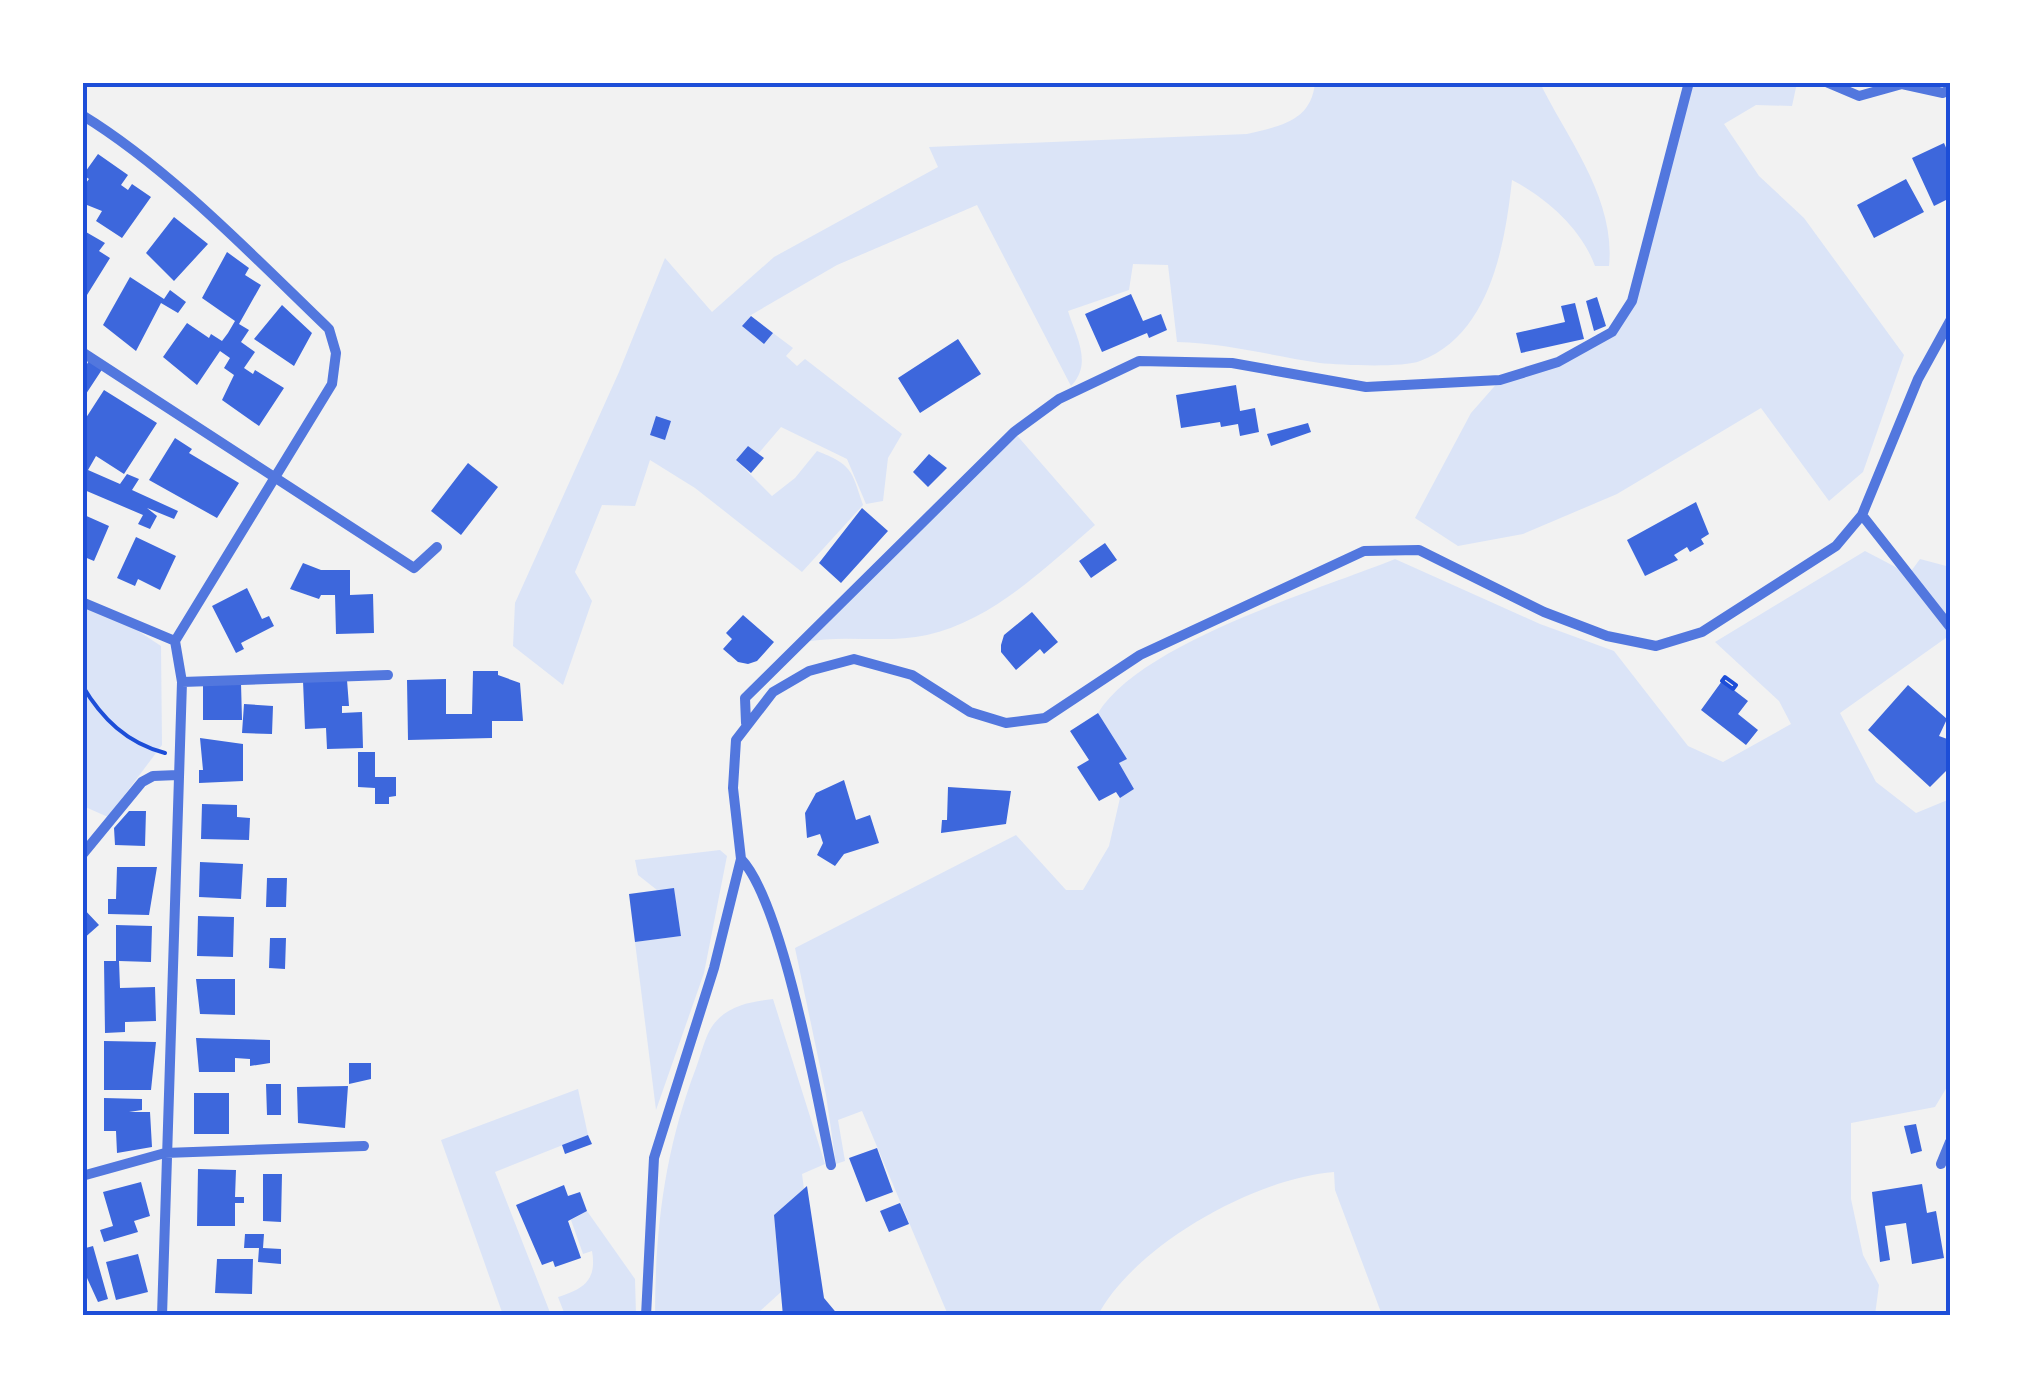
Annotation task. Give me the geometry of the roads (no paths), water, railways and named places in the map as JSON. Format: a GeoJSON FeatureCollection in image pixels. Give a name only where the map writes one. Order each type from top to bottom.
{"type":"FeatureCollection","features":[{"type":"Feature","properties":{"kind":"street"},"geometry":{"type":"LineString","coordinates":[[746,723],[745,698],[1014,432],[1059,399],[1139,361],[1232,363],[1366,386],[1500,380],[1558,362],[1612,332],[1632,301],[1689,82]]}},
{"type":"Feature","properties":{"kind":"street"},"geometry":{"type":"LineString","coordinates":[[1826,82],[1859,96],[1902,84],[1943,92],[1950,89]]}},
{"type":"Feature","properties":{"kind":"street"},"geometry":{"type":"LineString","coordinates":[[82,116],[110,133],[236,241],[328,328],[336,353],[332,384],[176,641],[182,682],[162,1316]]}},
{"type":"Feature","properties":{"kind":"street"},"geometry":{"type":"LineString","coordinates":[[646,1316],[654,1158],[714,968],[741,859],[733,788],[736,740],[773,692],[809,671],[854,659],[912,675],[970,712],[1006,723],[1045,718],[1140,655],[1364,551],[1395,547],[1419,550],[1544,612],[1607,636],[1656,646],[1702,632],[1836,546],[1862,514],[1918,378],[1950,322]]}},
{"type":"Feature","properties":{"kind":"street"},"geometry":{"type":"LineString","coordinates":[[82,352],[414,568],[437,547]]}},
{"type":"Feature","properties":{"kind":"street"},"geometry":{"type":"LineString","coordinates":[[1862,514],[1950,627]]}},
{"type":"Feature","properties":{"kind":"street"},"geometry":{"type":"LineString","coordinates":[[82,602],[176,641]]}},
{"type":"Feature","properties":{"kind":"street"},"geometry":{"type":"LineString","coordinates":[[182,682],[388,675]]}},
{"type":"Feature","properties":{"kind":"street"},"geometry":{"type":"LineString","coordinates":[[82,855],[142,782],[153,776],[178,775]]}},
{"type":"Feature","properties":{"kind":"street"},"geometry":{"type":"LineString","coordinates":[[741,859],[756,874],[766,904],[814,1079],[831,1165]]}},
{"type":"Feature","properties":{"kind":"street"},"geometry":{"type":"LineString","coordinates":[[1941,1164],[1950,1142]]}},
{"type":"Feature","properties":{"kind":"street"},"geometry":{"type":"LineString","coordinates":[[82,1176],[166,1154],[364,1146]]}}]}
